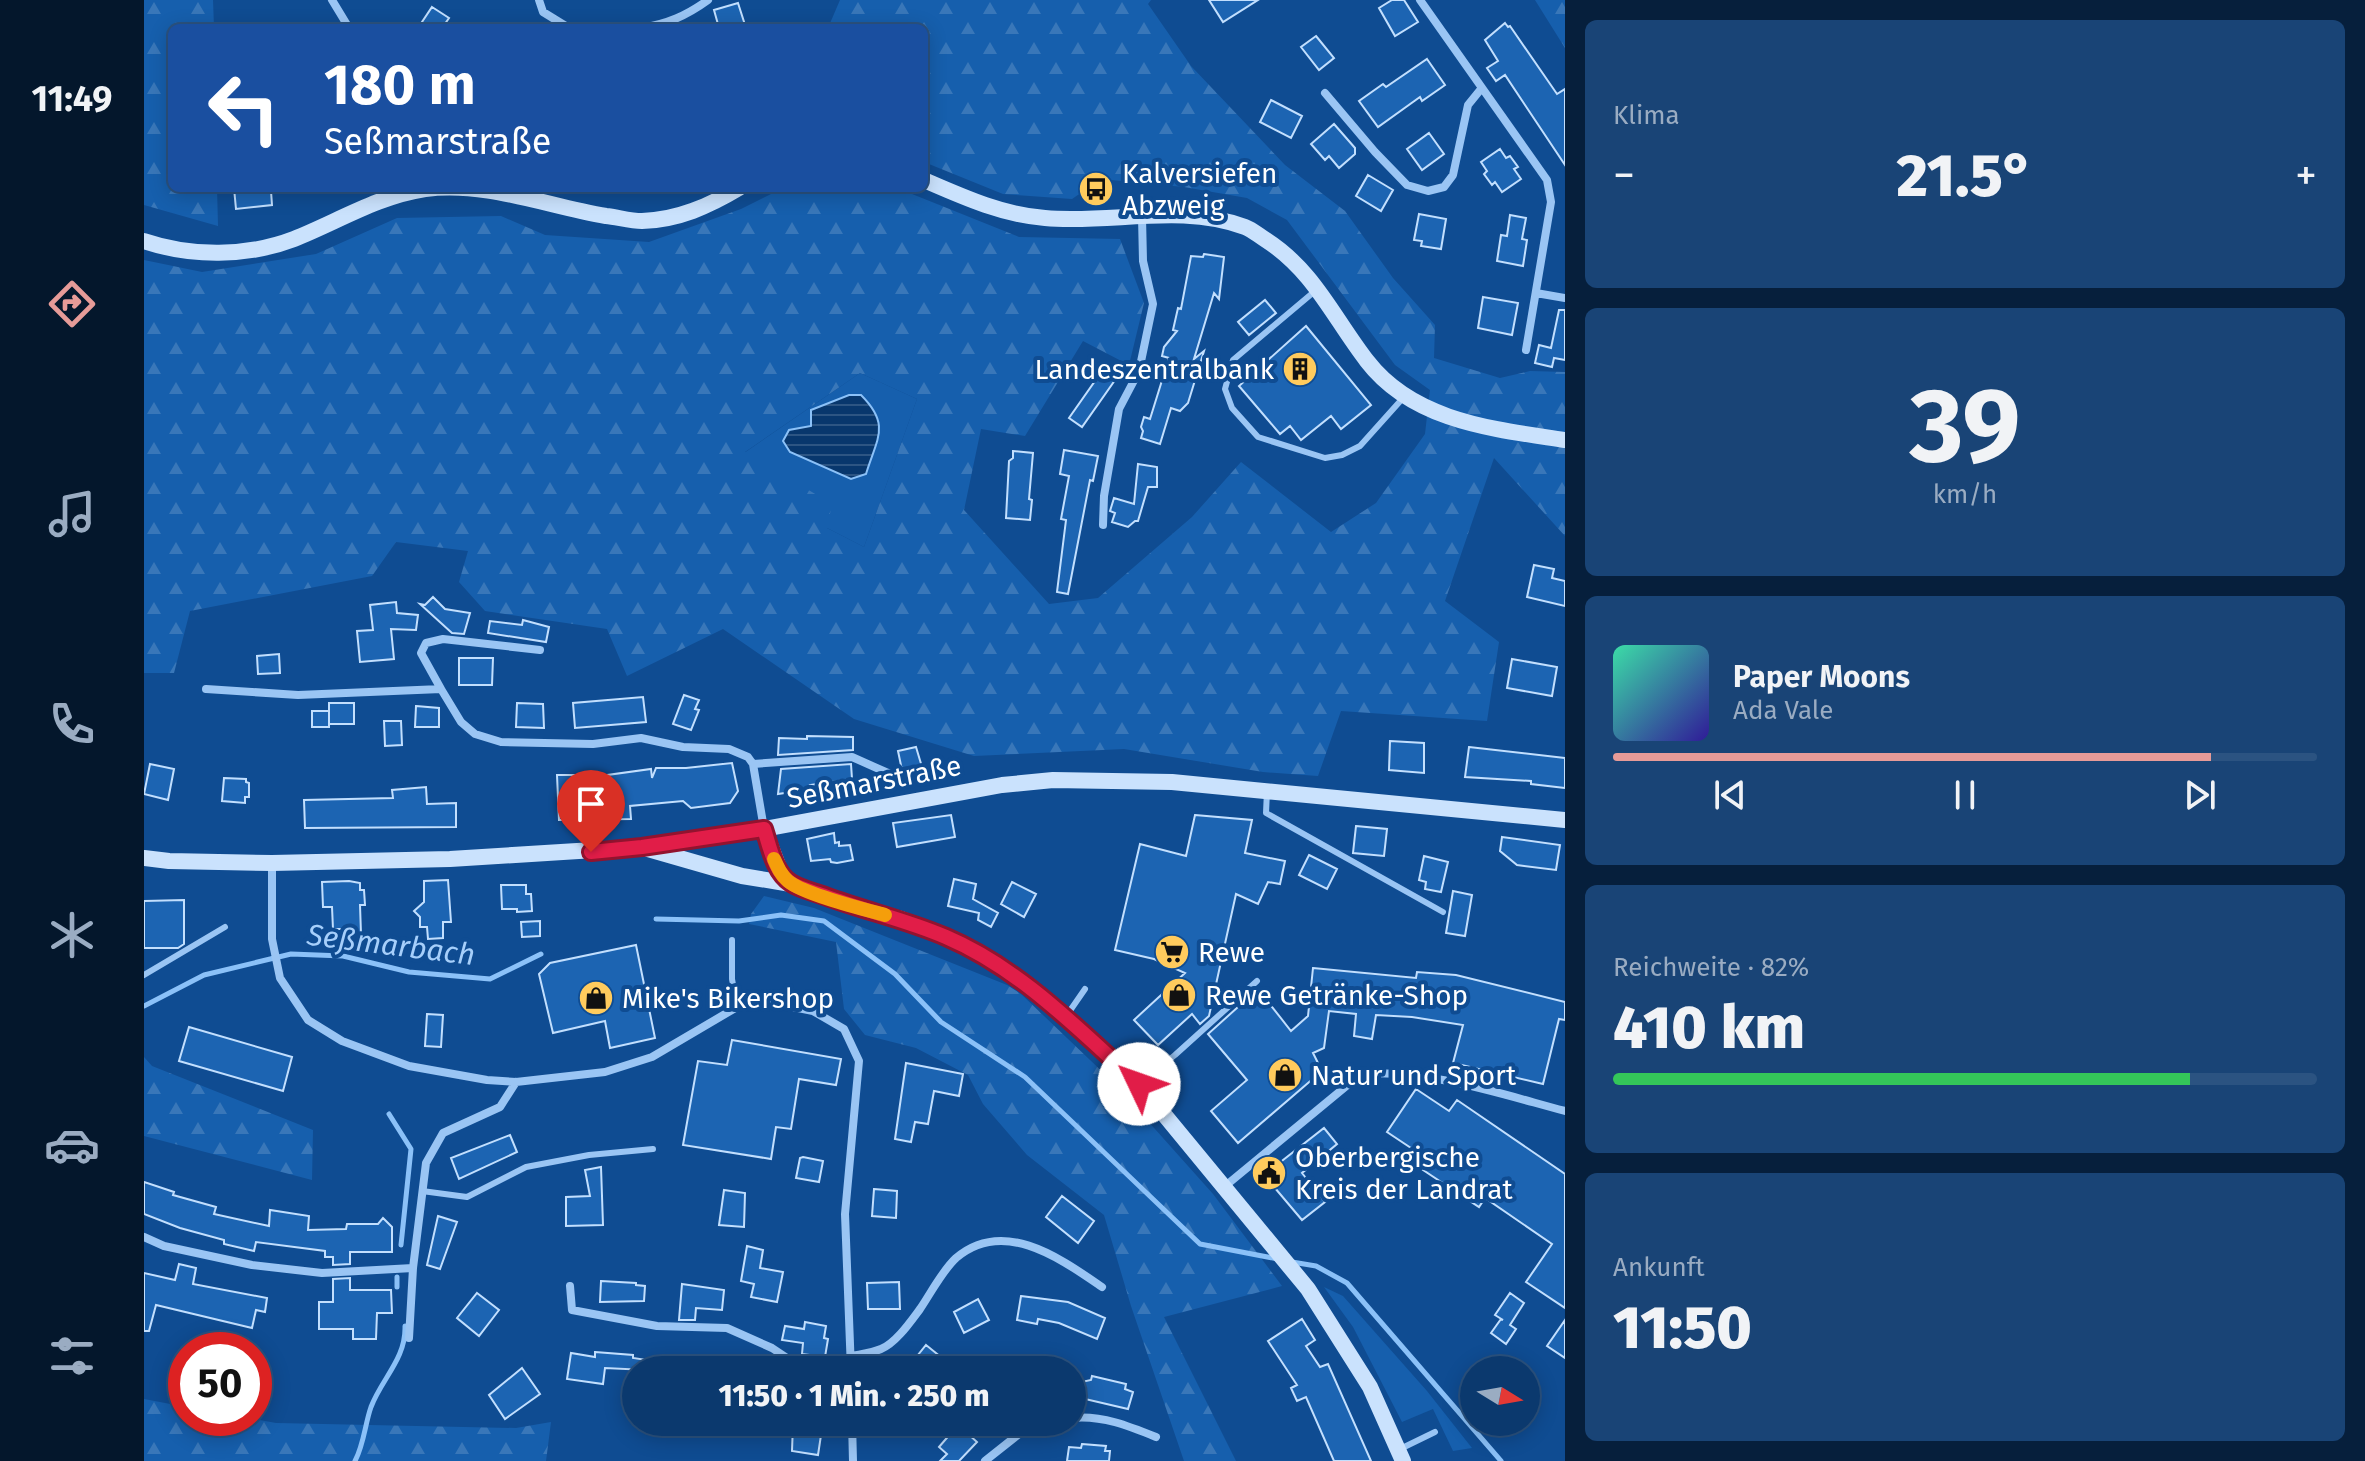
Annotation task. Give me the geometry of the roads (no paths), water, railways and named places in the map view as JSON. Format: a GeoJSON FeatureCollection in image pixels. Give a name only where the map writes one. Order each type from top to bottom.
{"type":"FeatureCollection","features":[{"type":"Feature","properties":{"kind":"street"},"geometry":{"type":"LineString","coordinates":[[332,0],[347,24]]}},
{"type":"Feature","properties":{"kind":"street"},"geometry":{"type":"LineString","coordinates":[[539,0],[543,12],[562,24]]}},
{"type":"Feature","properties":{"kind":"street"},"geometry":{"type":"LineString","coordinates":[[663,24],[686,16],[708,0]]}},
{"type":"Feature","properties":{"kind":"street"},"geometry":{"type":"LineString","coordinates":[[1420,0],[1547,180],[1551,202],[1526,350]]}},
{"type":"Feature","properties":{"kind":"street"},"geometry":{"type":"LineString","coordinates":[[1325,93],[1407,185],[1428,191],[1444,187],[1453,175],[1468,105],[1481,89]]}},
{"type":"Feature","properties":{"kind":"street"},"geometry":{"type":"LineString","coordinates":[[928,182],[980,205],[1044,218],[1186,215],[1246,228],[1288,254],[1318,289],[1368,362],[1418,403],[1453,419],[1565,440]]}},
{"type":"Feature","properties":{"kind":"street"},"geometry":{"type":"LineString","coordinates":[[144,241],[205,253],[256,249],[292,240],[372,204],[414,192]]}},
{"type":"Feature","properties":{"kind":"street"},"geometry":{"type":"LineString","coordinates":[[500,192],[572,210],[640,221],[674,217],[708,206],[732,192]]}},
{"type":"Feature","properties":{"kind":"street"},"geometry":{"type":"LineString","coordinates":[[1103,525],[1104,496],[1119,409],[1139,371],[1153,304],[1143,261],[1142,217]]}},
{"type":"Feature","properties":{"kind":"street"},"geometry":{"type":"LineString","coordinates":[[1536,293],[1565,298]]}},
{"type":"Feature","properties":{"kind":"street"},"geometry":{"type":"LineString","coordinates":[[540,650],[443,639],[426,643],[421,653],[461,722],[475,734],[501,742],[593,744],[641,738],[683,747],[729,749],[748,757],[753,764],[764,829],[781,873],[791,884]]}},
{"type":"Feature","properties":{"kind":"street"},"geometry":{"type":"LineString","coordinates":[[206,689],[298,695],[441,689]]}},
{"type":"Feature","properties":{"kind":"street"},"geometry":{"type":"LineString","coordinates":[[753,764],[852,757],[888,773]]}},
{"type":"Feature","properties":{"kind":"street","name":"Seßmarstraße"},"geometry":{"type":"LineString","coordinates":[[144,858],[272,863],[450,859],[642,847],[764,829],[1002,785],[1053,780],[1172,782],[1565,820]]}},
{"type":"Feature","properties":{"kind":"street"},"geometry":{"type":"LineString","coordinates":[[642,847],[742,876],[791,884],[901,919],[949,938],[1010,972],[1139,1084],[1281,1255],[1338,1332],[1370,1387],[1401,1455]]}},
{"type":"Feature","properties":{"kind":"street"},"geometry":{"type":"LineString","coordinates":[[272,863],[272,939],[280,978],[308,1020],[342,1041],[409,1066],[516,1082],[605,1072],[652,1057],[737,1007],[773,1003],[813,1011],[844,1029],[859,1061],[845,1214],[851,1356],[883,1348],[911,1321],[955,1259],[978,1245],[1002,1240],[1029,1245],[1054,1254],[1102,1287]]}},
{"type":"Feature","properties":{"kind":"street"},"geometry":{"type":"LineString","coordinates":[[1224,1187],[1361,1074],[1385,1072],[1474,1087],[1565,1111]]}},
{"type":"Feature","properties":{"kind":"street"},"geometry":{"type":"LineString","coordinates":[[409,1338],[413,1268],[426,1163],[443,1133],[500,1107],[516,1082]]}},
{"type":"Feature","properties":{"kind":"street"},"geometry":{"type":"LineString","coordinates":[[144,1237],[164,1246],[252,1265],[322,1273],[413,1268]]}},
{"type":"Feature","properties":{"kind":"street"},"geometry":{"type":"LineString","coordinates":[[570,1286],[572,1310],[657,1326],[727,1328],[784,1356]]}},
{"type":"Feature","properties":{"kind":"street"},"geometry":{"type":"LineString","coordinates":[[1086,1417],[1120,1423],[1156,1437]]}},
{"type":"Feature","properties":{"kind":"street"},"geometry":{"type":"LineString","coordinates":[[852,1436],[853,1461]]}},
{"type":"Feature","properties":{"kind":"street"},"geometry":{"type":"LineString","coordinates":[[985,1461],[1016,1436]]}},
{"type":"Feature","properties":{"kind":"lane"},"geometry":{"type":"LineString","coordinates":[[1318,289],[1233,360],[1225,389],[1232,408],[1258,437],[1325,458],[1342,455],[1360,446],[1406,395]]}},
{"type":"Feature","properties":{"kind":"lane"},"geometry":{"type":"LineString","coordinates":[[1267,791],[1266,813],[1443,912]]}},
{"type":"Feature","properties":{"kind":"lane"},"geometry":{"type":"LineString","coordinates":[[144,975],[225,927]]}},
{"type":"Feature","properties":{"kind":"lane"},"geometry":{"type":"LineString","coordinates":[[732,940],[732,979],[737,1007]]}},
{"type":"Feature","properties":{"kind":"lane"},"geometry":{"type":"LineString","coordinates":[[1139,1084],[1257,981]]}},
{"type":"Feature","properties":{"kind":"lane"},"geometry":{"type":"LineString","coordinates":[[1065,1018],[1085,989]]}},
{"type":"Feature","properties":{"kind":"lane"},"geometry":{"type":"LineString","coordinates":[[422,1191],[467,1197],[526,1167],[589,1155],[653,1149]]}},
{"type":"Feature","properties":{"kind":"lane"},"geometry":{"type":"LineString","coordinates":[[1401,1455],[1435,1432]]}},
{"type":"Feature","properties":{"kind":"waterway","name":"Seßmarbach"},"geometry":{"type":"LineString","coordinates":[[656,919],[739,921],[781,915],[824,921],[895,974],[941,1022],[1025,1077],[1200,1244],[1278,1259]]}},
{"type":"Feature","properties":{"kind":"waterway","name":"Seßmarbach"},"geometry":{"type":"LineString","coordinates":[[144,1006],[204,975],[291,954],[343,956],[409,972],[490,979],[541,954]]}},
{"type":"Feature","properties":{"kind":"waterway"},"geometry":{"type":"LineString","coordinates":[[389,1114],[411,1149],[401,1245]]}},
{"type":"Feature","properties":{"kind":"waterway","name":"Seßmarbach"},"geometry":{"type":"LineString","coordinates":[[1292,1262],[1316,1266],[1347,1283],[1501,1461]]}},
{"type":"Feature","properties":{"kind":"waterway"},"geometry":{"type":"LineString","coordinates":[[397,1277],[397,1287]]}},
{"type":"Feature","properties":{"kind":"waterway"},"geometry":{"type":"LineString","coordinates":[[355,1461],[371,1407],[402,1348],[405,1326]]}},
{"type":"Feature","properties":{"kind":"place","name":"Kalversiefen Abzweig"},"geometry":{"type":"Point","coordinates":[1096,189]}},
{"type":"Feature","properties":{"kind":"place","name":"Landeszentralbank"},"geometry":{"type":"Point","coordinates":[1300,369]}},
{"type":"Feature","properties":{"kind":"place","name":"Rewe"},"geometry":{"type":"Point","coordinates":[1172,952]}},
{"type":"Feature","properties":{"kind":"place","name":"Rewe Getränke-Shop"},"geometry":{"type":"Point","coordinates":[1179,995]}},
{"type":"Feature","properties":{"kind":"place","name":"Mike's Bikershop"},"geometry":{"type":"Point","coordinates":[596,998]}},
{"type":"Feature","properties":{"kind":"place","name":"Natur und Sport"},"geometry":{"type":"Point","coordinates":[1285,1075]}},
{"type":"Feature","properties":{"kind":"place","name":"Oberbergische Kreis der Landrat"},"geometry":{"type":"Point","coordinates":[1269,1173]}}]}
